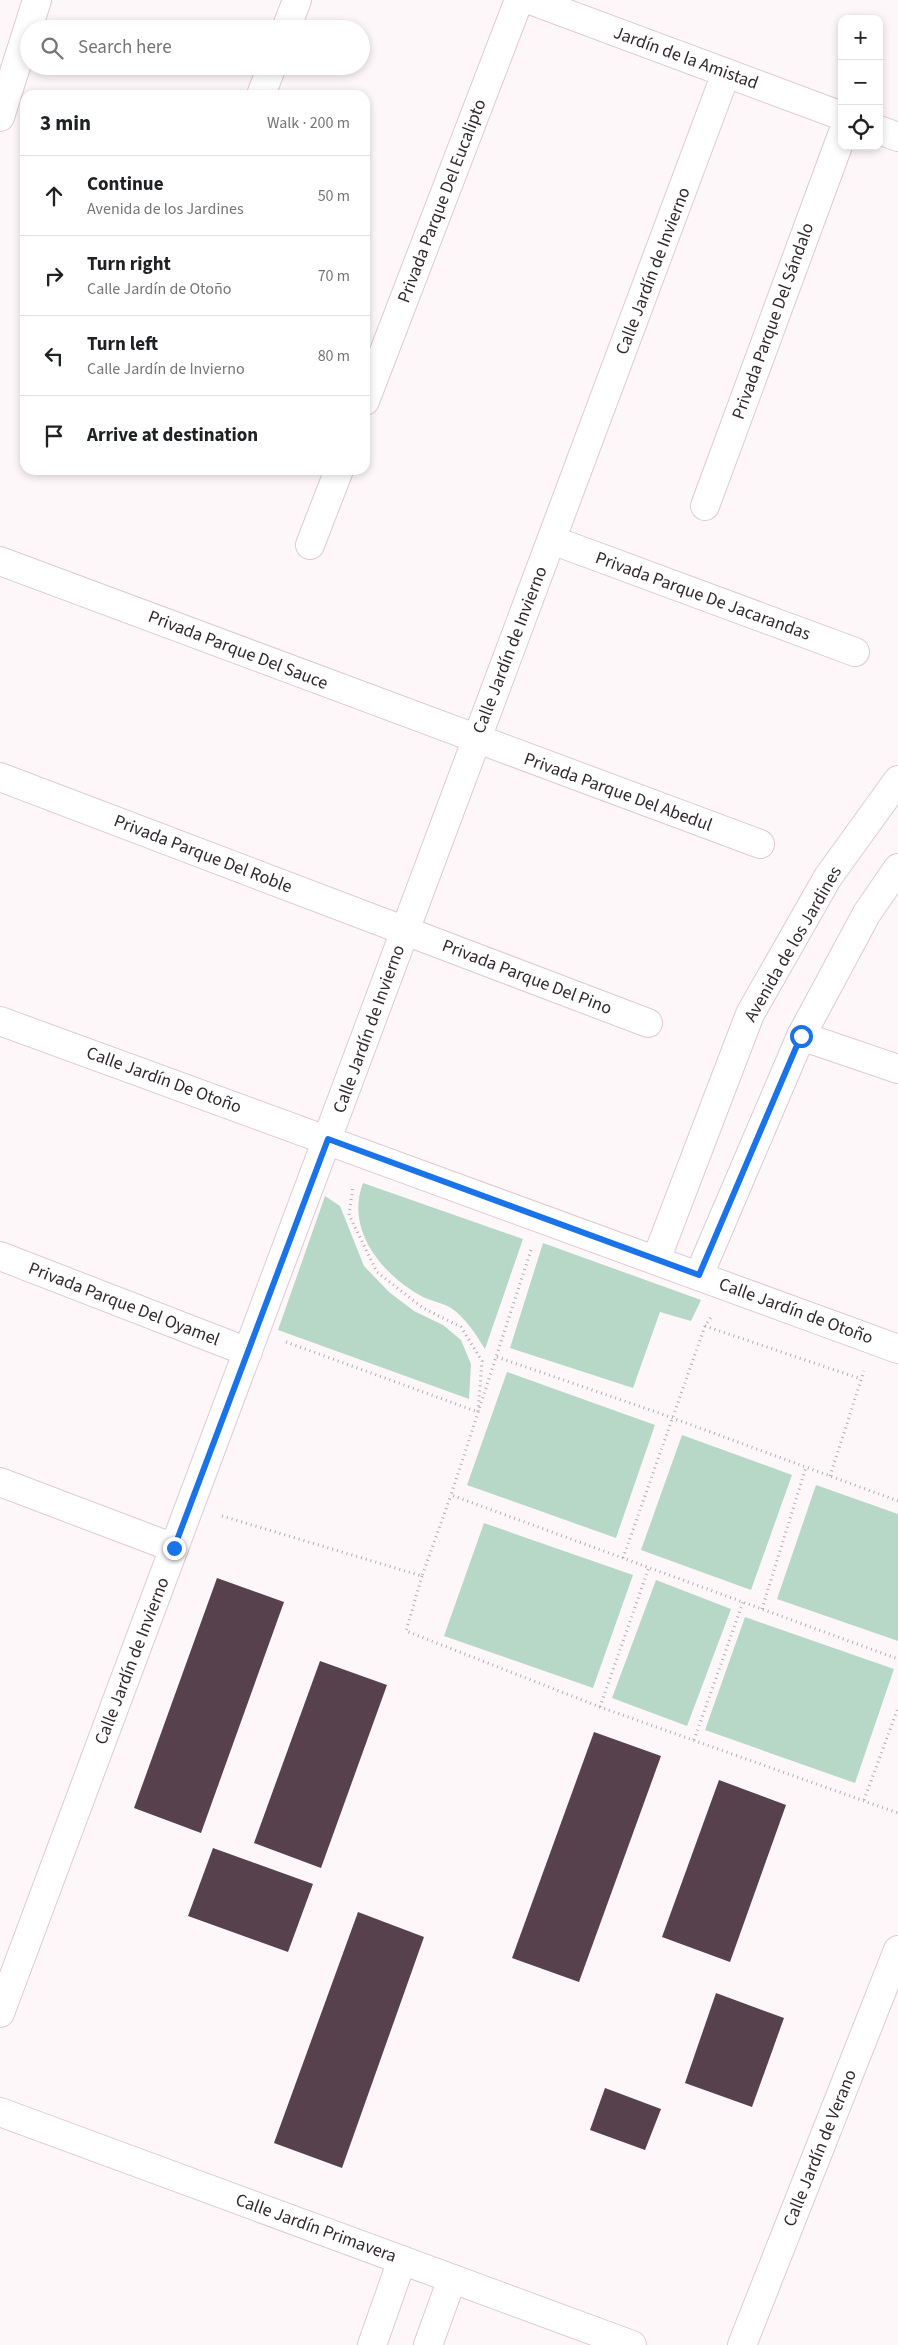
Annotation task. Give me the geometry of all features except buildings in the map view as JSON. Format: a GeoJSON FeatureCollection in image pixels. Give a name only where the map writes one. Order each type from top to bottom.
{"type":"FeatureCollection","features":[{"type":"Feature","properties":{"kind":"street"},"geometry":{"type":"LineString","coordinates":[[31,20],[37,0]]}},
{"type":"Feature","properties":{"kind":"street"},"geometry":{"type":"LineString","coordinates":[[289,20],[297,0]]}},
{"type":"Feature","properties":{"kind":"street","name":"Privada Parque Del Eucalipto"},"geometry":{"type":"LineString","coordinates":[[370,388],[519,0]]}},
{"type":"Feature","properties":{"kind":"street","name":"Jardín de la Amistad"},"geometry":{"type":"LineString","coordinates":[[530,0],[838,115]]}},
{"type":"Feature","properties":{"kind":"street"},"geometry":{"type":"LineString","coordinates":[[0,117],[20,54]]}},
{"type":"Feature","properties":{"kind":"street","name":"Calle Jardín de Invierno"},"geometry":{"type":"LineString","coordinates":[[0,2013],[726,73]]}},
{"type":"Feature","properties":{"kind":"street"},"geometry":{"type":"LineString","coordinates":[[263,90],[269,75]]}},
{"type":"Feature","properties":{"kind":"street"},"geometry":{"type":"LineString","coordinates":[[883,131],[898,137]]}},
{"type":"Feature","properties":{"kind":"street","name":"Privada Parque Del Sándalo"},"geometry":{"type":"LineString","coordinates":[[705,506],[838,147]]}},
{"type":"Feature","properties":{"kind":"street"},"geometry":{"type":"LineString","coordinates":[[310,545],[337,475]]}},
{"type":"Feature","properties":{"kind":"street","name":"Privada Parque De Jacarandas"},"geometry":{"type":"LineString","coordinates":[[552,540],[855,652]]}},
{"type":"Feature","properties":{"kind":"street","name":"Privada Parque Del Sauce"},"geometry":{"type":"LineString","coordinates":[[0,561],[477,740]]}},
{"type":"Feature","properties":{"kind":"street","name":"Privada Parque Del Abedul"},"geometry":{"type":"LineString","coordinates":[[477,740],[760,844]]}},
{"type":"Feature","properties":{"kind":"street","name":"Privada Parque Del Roble"},"geometry":{"type":"LineString","coordinates":[[0,777],[405,931]]}},
{"type":"Feature","properties":{"kind":"street","name":"Avenida de los Jardines"},"geometry":{"type":"LineString","coordinates":[[656,1260],[750,1014],[828,877],[898,780]]}},
{"type":"Feature","properties":{"kind":"street"},"geometry":{"type":"LineString","coordinates":[[699,1275],[801,1036],[867,913],[898,868]]}},
{"type":"Feature","properties":{"kind":"street","name":"Privada Parque Del Pino"},"geometry":{"type":"LineString","coordinates":[[405,931],[648,1023]]}},
{"type":"Feature","properties":{"kind":"street","name":"Calle Jardín De Otoño"},"geometry":{"type":"LineString","coordinates":[[0,1021],[328,1139]]}},
{"type":"Feature","properties":{"kind":"street"},"geometry":{"type":"LineString","coordinates":[[801,1036],[898,1069]]}},
{"type":"Feature","properties":{"kind":"street","name":"Calle Jardín de Otoño"},"geometry":{"type":"LineString","coordinates":[[328,1139],[888,1345]]}},
{"type":"Feature","properties":{"kind":"street","name":"Privada Parque Del Oyamel"},"geometry":{"type":"LineString","coordinates":[[0,1256],[252,1341]]}},
{"type":"Feature","properties":{"kind":"street"},"geometry":{"type":"LineString","coordinates":[[0,1482],[174,1548]]}},
{"type":"Feature","properties":{"kind":"street","name":"Calle Jardín de Verano"},"geometry":{"type":"LineString","coordinates":[[742,2345],[898,1950]]}},
{"type":"Feature","properties":{"kind":"street","name":"Calle Jardín Primavera"},"geometry":{"type":"LineString","coordinates":[[0,2112],[632,2345]]}},
{"type":"Feature","properties":{"kind":"street"},"geometry":{"type":"LineString","coordinates":[[372,2345],[402,2260]]}},
{"type":"Feature","properties":{"kind":"street"},"geometry":{"type":"LineString","coordinates":[[428,2345],[452,2279]]}},
{"type":"Feature","properties":{"kind":"path"},"geometry":{"type":"LineString","coordinates":[[358,1150],[350,1215],[377,1272],[423,1308],[461,1327],[482,1361],[478,1412]]}},
{"type":"Feature","properties":{"kind":"path"},"geometry":{"type":"LineString","coordinates":[[541,1218],[497,1357],[422,1576],[406,1631],[600,1707],[898,1813]]}},
{"type":"Feature","properties":{"kind":"path"},"geometry":{"type":"LineString","coordinates":[[623,1558],[705,1326],[730,1287]]}},
{"type":"Feature","properties":{"kind":"path"},"geometry":{"type":"LineString","coordinates":[[705,1326],[861,1379]]}},
{"type":"Feature","properties":{"kind":"path"},"geometry":{"type":"LineString","coordinates":[[252,1341],[478,1412]]}},
{"type":"Feature","properties":{"kind":"path"},"geometry":{"type":"LineString","coordinates":[[830,1476],[861,1379],[888,1345]]}},
{"type":"Feature","properties":{"kind":"path"},"geometry":{"type":"LineString","coordinates":[[497,1357],[672,1418],[898,1501]]}},
{"type":"Feature","properties":{"kind":"path"},"geometry":{"type":"LineString","coordinates":[[762,1609],[806,1467]]}},
{"type":"Feature","properties":{"kind":"path"},"geometry":{"type":"LineString","coordinates":[[451,1495],[898,1659]]}},
{"type":"Feature","properties":{"kind":"path"},"geometry":{"type":"LineString","coordinates":[[190,1506],[422,1576]]}},
{"type":"Feature","properties":{"kind":"path"},"geometry":{"type":"LineString","coordinates":[[600,1707],[648,1567]]}},
{"type":"Feature","properties":{"kind":"path"},"geometry":{"type":"LineString","coordinates":[[694,1740],[743,1602]]}},
{"type":"Feature","properties":{"kind":"path"},"geometry":{"type":"LineString","coordinates":[[864,1800],[898,1708]]}},
{"type":"Feature","properties":{"kind":"green space"},"geometry":{"type":"Polygon","coordinates":[[[363,1183],[523,1239],[485,1349],[470,1327],[456,1312],[408,1288],[381,1264],[363,1234],[359,1218],[359,1200],[363,1183]]]}},
{"type":"Feature","properties":{"kind":"green space"},"geometry":{"type":"Polygon","coordinates":[[[325,1196],[340,1206],[364,1266],[389,1292],[414,1311],[443,1325],[461,1340],[471,1364],[469,1399],[278,1330],[325,1196]]]}},
{"type":"Feature","properties":{"kind":"green space"},"geometry":{"type":"Polygon","coordinates":[[[543,1243],[701,1300],[691,1321],[660,1312],[633,1388],[510,1348],[543,1243]]]}},
{"type":"Feature","properties":{"kind":"green space"},"geometry":{"type":"Polygon","coordinates":[[[507,1372],[655,1425],[616,1538],[467,1485],[507,1372]]]}},
{"type":"Feature","properties":{"kind":"green space"},"geometry":{"type":"Polygon","coordinates":[[[682,1435],[792,1475],[751,1590],[641,1550],[682,1435]]]}},
{"type":"Feature","properties":{"kind":"green space"},"geometry":{"type":"Polygon","coordinates":[[[816,1485],[898,1514],[898,1641],[777,1599],[816,1485]]]}},
{"type":"Feature","properties":{"kind":"green space"},"geometry":{"type":"Polygon","coordinates":[[[484,1523],[633,1575],[593,1688],[444,1636],[484,1523]]]}},
{"type":"Feature","properties":{"kind":"green space"},"geometry":{"type":"Polygon","coordinates":[[[656,1580],[731,1609],[687,1726],[612,1698],[656,1580]]]}},
{"type":"Feature","properties":{"kind":"green space"},"geometry":{"type":"Polygon","coordinates":[[[745,1617],[894,1669],[855,1783],[705,1730],[745,1617]]]}},
{"type":"Feature","properties":{"kind":"route"},"geometry":{"type":"LineString","coordinates":[[174,1548],[328,1139],[699,1275],[801,1036]]}}]}
